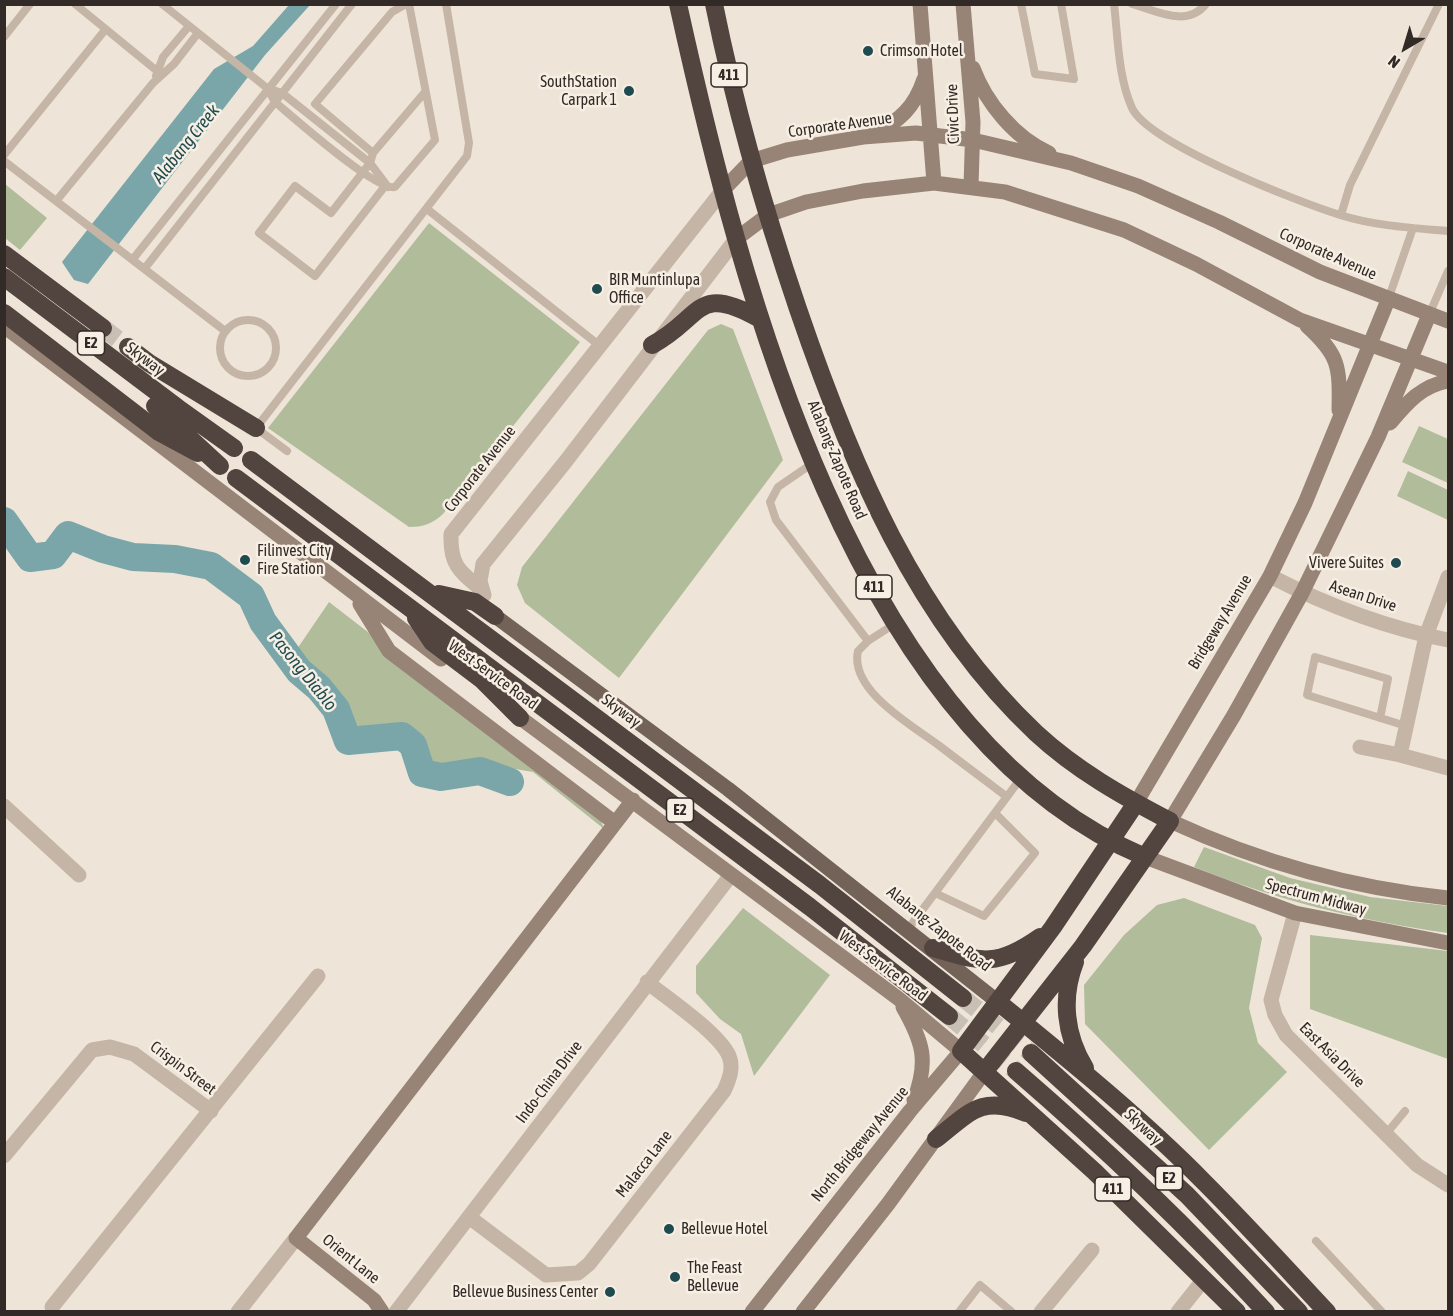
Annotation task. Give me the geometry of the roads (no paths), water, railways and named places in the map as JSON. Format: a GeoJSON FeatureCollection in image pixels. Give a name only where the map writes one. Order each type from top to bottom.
{"type":"FeatureCollection","features":[{"type":"Feature","properties":{"kind":"highway","name":"Alabang-Zapote Road"},"geometry":{"type":"LineString","coordinates":[[678,4],[723,190],[760,319],[814,463],[869,580],[945,695],[980,737],[1021,778],[1056,807],[1110,842],[1145,857]]}},
{"type":"Feature","properties":{"kind":"highway","name":"Alabang-Zapote Road"},"geometry":{"type":"LineString","coordinates":[[714,4],[751,161],[768,215],[822,376],[860,469],[896,547],[936,616],[1000,696],[1037,733],[1074,765],[1170,821]]}},
{"type":"Feature","properties":{"kind":"highway"},"geometry":{"type":"LineString","coordinates":[[4,254],[104,328]]}},
{"type":"Feature","properties":{"kind":"highway","name":"Skyway"},"geometry":{"type":"LineString","coordinates":[[4,277],[174,413],[220,466],[159,432],[4,313]]}},
{"type":"Feature","properties":{"kind":"highway","name":"Skyway"},"geometry":{"type":"LineString","coordinates":[[4,292],[174,413],[234,448]]}},
{"type":"Feature","properties":{"kind":"highway"},"geometry":{"type":"LineString","coordinates":[[652,345],[669,336],[705,305],[731,303],[760,319]]}},
{"type":"Feature","properties":{"kind":"highway"},"geometry":{"type":"LineString","coordinates":[[128,347],[149,363],[256,428]]}},
{"type":"Feature","properties":{"kind":"highway","name":"Skyway"},"geometry":{"type":"LineString","coordinates":[[251,460],[820,885],[963,998]]}},
{"type":"Feature","properties":{"kind":"highway","name":"E2"},"geometry":{"type":"LineString","coordinates":[[236,478],[800,900],[948,1016]]}},
{"type":"Feature","properties":{"kind":"highway","name":"E2"},"geometry":{"type":"LineString","coordinates":[[430,592],[475,602],[495,616]]}},
{"type":"Feature","properties":{"kind":"highway"},"geometry":{"type":"LineString","coordinates":[[409,606],[432,642],[480,680],[520,718]]}},
{"type":"Feature","properties":{"kind":"highway","name":"Bridgeway Avenue"},"geometry":{"type":"LineString","coordinates":[[998,1002],[1053,927],[1136,803]]}},
{"type":"Feature","properties":{"kind":"highway"},"geometry":{"type":"LineString","coordinates":[[985,1071],[1083,946],[1170,821]]}},
{"type":"Feature","properties":{"kind":"highway"},"geometry":{"type":"LineString","coordinates":[[933,948],[974,960],[993,961],[1024,948],[1053,927]]}},
{"type":"Feature","properties":{"kind":"highway"},"geometry":{"type":"LineString","coordinates":[[1083,946],[1071,973],[1065,1010],[1071,1038],[1090,1077]]}},
{"type":"Feature","properties":{"kind":"highway","name":"Alabang-Zapote Road"},"geometry":{"type":"LineString","coordinates":[[998,1002],[1090,1077],[1204,1182],[1326,1311]]}},
{"type":"Feature","properties":{"kind":"highway","name":"North Bridgeway Avenue"},"geometry":{"type":"LineString","coordinates":[[961,1052],[998,1002]]}},
{"type":"Feature","properties":{"kind":"highway","name":"411"},"geometry":{"type":"LineString","coordinates":[[961,1052],[1039,1119],[1205,1278],[1227,1308]]}},
{"type":"Feature","properties":{"kind":"highway","name":"Skyway"},"geometry":{"type":"LineString","coordinates":[[1031,1053],[1187,1195],[1299,1311]]}},
{"type":"Feature","properties":{"kind":"highway","name":"E2"},"geometry":{"type":"LineString","coordinates":[[1016,1071],[1086,1131],[1176,1216],[1266,1311]]}},
{"type":"Feature","properties":{"kind":"highway"},"geometry":{"type":"LineString","coordinates":[[936,1140],[974,1109],[990,1103],[1008,1106],[1039,1119]]}},
{"type":"Feature","properties":{"kind":"main road","name":"Civic Drive"},"geometry":{"type":"LineString","coordinates":[[920,4],[934,183]]}},
{"type":"Feature","properties":{"kind":"main road","name":"Civic Drive"},"geometry":{"type":"LineString","coordinates":[[963,4],[973,140],[971,186]]}},
{"type":"Feature","properties":{"kind":"main road"},"geometry":{"type":"LineString","coordinates":[[968,54],[976,77],[1002,116],[1030,141],[1071,163]]}},
{"type":"Feature","properties":{"kind":"main road"},"geometry":{"type":"LineString","coordinates":[[863,137],[897,121],[909,111],[920,93],[926,73]]}},
{"type":"Feature","properties":{"kind":"main road","name":"Corporate Avenue"},"geometry":{"type":"LineString","coordinates":[[723,190],[751,161],[787,150],[863,137],[931,135],[973,140],[1071,163],[1138,186],[1219,222],[1320,272],[1388,300],[1449,321]]}},
{"type":"Feature","properties":{"kind":"main road"},"geometry":{"type":"LineString","coordinates":[[736,238],[768,215],[835,196],[934,183],[971,186],[1016,195],[1124,230],[1196,264],[1300,320],[1449,372]]}},
{"type":"Feature","properties":{"kind":"main road","name":"Bridgeway Avenue"},"geometry":{"type":"LineString","coordinates":[[1136,803],[1270,576],[1305,503],[1388,300]]}},
{"type":"Feature","properties":{"kind":"main road"},"geometry":{"type":"LineString","coordinates":[[1170,821],[1234,715],[1302,593],[1378,437],[1429,315]]}},
{"type":"Feature","properties":{"kind":"main road"},"geometry":{"type":"LineString","coordinates":[[1300,320],[1329,346],[1336,361],[1340,391],[1339,420]]}},
{"type":"Feature","properties":{"kind":"main road","name":"West Service Road"},"geometry":{"type":"LineString","coordinates":[[4,326],[355,596],[899,999],[961,1052]]}},
{"type":"Feature","properties":{"kind":"main road"},"geometry":{"type":"LineString","coordinates":[[1378,437],[1407,402],[1424,388],[1449,381]]}},
{"type":"Feature","properties":{"kind":"main road"},"geometry":{"type":"LineString","coordinates":[[355,596],[389,651],[615,823]]}},
{"type":"Feature","properties":{"kind":"main road","name":"Alabang-Zapote Road"},"geometry":{"type":"LineString","coordinates":[[495,616],[709,775],[908,928],[998,1002]]}},
{"type":"Feature","properties":{"kind":"main road"},"geometry":{"type":"LineString","coordinates":[[296,1238],[633,800]]}},
{"type":"Feature","properties":{"kind":"main road","name":"Spectrum Midway"},"geometry":{"type":"LineString","coordinates":[[1170,821],[1221,844],[1303,872],[1368,887],[1449,898]]}},
{"type":"Feature","properties":{"kind":"main road","name":"Spectrum Midway"},"geometry":{"type":"LineString","coordinates":[[1145,857],[1295,913],[1449,943]]}},
{"type":"Feature","properties":{"kind":"main road"},"geometry":{"type":"LineString","coordinates":[[899,999],[919,1035],[923,1053],[922,1080],[910,1111]]}},
{"type":"Feature","properties":{"kind":"main road","name":"North Bridgeway Avenue"},"geometry":{"type":"LineString","coordinates":[[752,1311],[910,1111],[961,1052]]}},
{"type":"Feature","properties":{"kind":"main road"},"geometry":{"type":"LineString","coordinates":[[803,1311],[936,1140],[985,1071]]}},
{"type":"Feature","properties":{"kind":"main road","name":"Orient Lane"},"geometry":{"type":"LineString","coordinates":[[296,1238],[374,1300],[382,1311]]}},
{"type":"Feature","properties":{"kind":"street","name":"Corporate Avenue"},"geometry":{"type":"LineString","coordinates":[[495,616],[482,590],[459,571],[450,553],[452,534],[723,190]]}},
{"type":"Feature","properties":{"kind":"street"},"geometry":{"type":"LineString","coordinates":[[482,590],[483,564],[566,461],[652,345],[736,238]]}},
{"type":"Feature","properties":{"kind":"street","name":"Asean Drive"},"geometry":{"type":"LineString","coordinates":[[1270,576],[1302,593],[1426,636],[1449,640]]}},
{"type":"Feature","properties":{"kind":"street"},"geometry":{"type":"LineString","coordinates":[[1400,755],[1426,636],[1449,577]]}},
{"type":"Feature","properties":{"kind":"street"},"geometry":{"type":"LineString","coordinates":[[1360,747],[1449,768]]}},
{"type":"Feature","properties":{"kind":"street"},"geometry":{"type":"LineString","coordinates":[[4,806],[79,875]]}},
{"type":"Feature","properties":{"kind":"street","name":"Indo-China Drive"},"geometry":{"type":"LineString","coordinates":[[396,1311],[731,874]]}},
{"type":"Feature","properties":{"kind":"street","name":"East Asia Drive"},"geometry":{"type":"LineString","coordinates":[[1295,913],[1271,1000],[1275,1015],[1286,1035],[1417,1165],[1449,1185]]}},
{"type":"Feature","properties":{"kind":"street"},"geometry":{"type":"LineString","coordinates":[[52,1306],[318,976]]}},
{"type":"Feature","properties":{"kind":"street","name":"Malacca Lane"},"geometry":{"type":"LineString","coordinates":[[469,1217],[546,1275],[578,1273],[589,1264],[724,1091],[731,1077],[730,1058],[722,1044],[647,982]]}},
{"type":"Feature","properties":{"kind":"street","name":"Crispin Street"},"geometry":{"type":"LineString","coordinates":[[4,1156],[92,1050],[110,1047],[134,1054],[211,1111]]}},
{"type":"Feature","properties":{"kind":"street"},"geometry":{"type":"LineString","coordinates":[[238,1311],[296,1238]]}},
{"type":"Feature","properties":{"kind":"street"},"geometry":{"type":"LineString","coordinates":[[1041,1311],[1092,1250]]}},
{"type":"Feature","properties":{"kind":"street"},"geometry":{"type":"LineString","coordinates":[[1178,1311],[1205,1278]]}},
{"type":"Feature","properties":{"kind":"lane"},"geometry":{"type":"LineString","coordinates":[[4,37],[30,4]]}},
{"type":"Feature","properties":{"kind":"lane"},"geometry":{"type":"LineString","coordinates":[[75,4],[160,73]]}},
{"type":"Feature","properties":{"kind":"lane"},"geometry":{"type":"LineString","coordinates":[[162,4],[255,79],[267,88],[282,93],[370,163],[387,187]]}},
{"type":"Feature","properties":{"kind":"lane"},"geometry":{"type":"LineString","coordinates":[[133,259],[336,4]]}},
{"type":"Feature","properties":{"kind":"lane"},"geometry":{"type":"LineString","coordinates":[[145,268],[352,4]]}},
{"type":"Feature","properties":{"kind":"lane"},"geometry":{"type":"LineString","coordinates":[[374,153],[315,104],[392,12],[408,4],[435,140],[401,184],[387,187],[315,276],[259,233],[295,186],[331,213],[370,163],[374,153],[425,92]]}},
{"type":"Feature","properties":{"kind":"lane"},"geometry":{"type":"LineString","coordinates":[[287,451],[256,428],[467,156],[469,143],[446,4]]}},
{"type":"Feature","properties":{"kind":"lane"},"geometry":{"type":"LineString","coordinates":[[1021,4],[1035,74],[1074,79],[1061,4]]}},
{"type":"Feature","properties":{"kind":"lane"},"geometry":{"type":"LineString","coordinates":[[1114,4],[1124,78],[1132,109],[1176,146],[1217,166],[1341,215],[1413,228],[1449,231]]}},
{"type":"Feature","properties":{"kind":"lane"},"geometry":{"type":"LineString","coordinates":[[1132,4],[1183,18],[1194,15],[1206,4]]}},
{"type":"Feature","properties":{"kind":"lane"},"geometry":{"type":"LineString","coordinates":[[1341,215],[1350,185],[1438,4]]}},
{"type":"Feature","properties":{"kind":"lane"},"geometry":{"type":"LineString","coordinates":[[160,73],[163,57],[189,26]]}},
{"type":"Feature","properties":{"kind":"lane"},"geometry":{"type":"LineString","coordinates":[[4,155],[105,30]]}},
{"type":"Feature","properties":{"kind":"lane"},"geometry":{"type":"LineString","coordinates":[[57,200],[160,73],[198,33]]}},
{"type":"Feature","properties":{"kind":"lane"},"geometry":{"type":"LineString","coordinates":[[267,88],[275,102],[362,173],[387,187]]}},
{"type":"Feature","properties":{"kind":"lane"},"geometry":{"type":"LineString","coordinates":[[4,161],[225,331]]}},
{"type":"Feature","properties":{"kind":"lane"},"geometry":{"type":"LineString","coordinates":[[427,209],[600,346]]}},
{"type":"Feature","properties":{"kind":"lane","name":"Bridgeway Avenue"},"geometry":{"type":"LineString","coordinates":[[1388,300],[1413,228]]}},
{"type":"Feature","properties":{"kind":"lane"},"geometry":{"type":"LineString","coordinates":[[1429,315],[1449,271]]}},
{"type":"Feature","properties":{"kind":"lane"},"geometry":{"type":"LineString","coordinates":[[245,320],[257,321],[267,327],[276,343],[276,355],[271,366],[261,374],[249,377],[231,371],[222,362],[219,349],[225,331],[234,323],[245,320]]}},
{"type":"Feature","properties":{"kind":"lane"},"geometry":{"type":"LineString","coordinates":[[814,463],[778,487],[770,502],[776,520],[867,641]]}},
{"type":"Feature","properties":{"kind":"lane"},"geometry":{"type":"LineString","coordinates":[[896,623],[867,641],[858,651],[858,669],[875,695],[889,710],[1007,797]]}},
{"type":"Feature","properties":{"kind":"lane"},"geometry":{"type":"LineString","coordinates":[[1380,718],[1388,679],[1315,657],[1307,694],[1380,718],[1406,726]]}},
{"type":"Feature","properties":{"kind":"lane"},"geometry":{"type":"LineString","coordinates":[[908,928],[1021,778]]}},
{"type":"Feature","properties":{"kind":"lane"},"geometry":{"type":"LineString","coordinates":[[935,893],[984,916],[1035,853],[995,813]]}},
{"type":"Feature","properties":{"kind":"lane"},"geometry":{"type":"LineString","coordinates":[[1386,1134],[1405,1111]]}},
{"type":"Feature","properties":{"kind":"lane"},"geometry":{"type":"LineString","coordinates":[[1316,1241],[1382,1311]]}},
{"type":"Feature","properties":{"kind":"lane"},"geometry":{"type":"LineString","coordinates":[[959,1311],[980,1285],[1002,1309],[1012,1311]]}},
{"type":"Feature","properties":{"kind":"water","name":"Alabang Creek"},"geometry":{"type":"Polygon","coordinates":[[[289,5],[310,5],[265,55],[88,284],[74,280],[62,262],[214,69],[253,46],[289,5]]]}},
{"type":"Feature","properties":{"kind":"waterway","name":"Pasong Diablo"},"geometry":{"type":"LineString","coordinates":[[4,521],[30,558],[53,555],[68,535],[103,549],[133,557],[175,559],[211,566],[251,596],[263,622],[299,671],[319,688],[336,709],[348,741],[402,736],[413,745],[422,773],[441,777],[480,771],[510,782]]}},
{"type":"Feature","properties":{"kind":"tunnel"},"geometry":{"type":"LineString","coordinates":[[103,328],[128,347]]}},
{"type":"Feature","properties":{"kind":"tunnel"},"geometry":{"type":"LineString","coordinates":[[963,998],[1031,1053]]}},
{"type":"Feature","properties":{"kind":"tunnel"},"geometry":{"type":"LineString","coordinates":[[949,1016],[1016,1071]]}},
{"type":"Feature","properties":{"kind":"place","name":"Crimson Hotel"},"geometry":{"type":"Point","coordinates":[868,51]}},
{"type":"Feature","properties":{"kind":"place","name":"SouthStation Carpark 1"},"geometry":{"type":"Point","coordinates":[629,91]}},
{"type":"Feature","properties":{"kind":"place","name":"BIR Muntinlupa Office"},"geometry":{"type":"Point","coordinates":[597,289]}},
{"type":"Feature","properties":{"kind":"place","name":"Filinvest City Fire Station"},"geometry":{"type":"Point","coordinates":[245,560]}},
{"type":"Feature","properties":{"kind":"place","name":"Vivere Suites"},"geometry":{"type":"Point","coordinates":[1396,563]}},
{"type":"Feature","properties":{"kind":"place","name":"Bellevue Hotel"},"geometry":{"type":"Point","coordinates":[669,1229]}},
{"type":"Feature","properties":{"kind":"place","name":"The Feast Bellevue"},"geometry":{"type":"Point","coordinates":[675,1277]}},
{"type":"Feature","properties":{"kind":"place","name":"Bellevue Business Center"},"geometry":{"type":"Point","coordinates":[610,1292]}}]}
